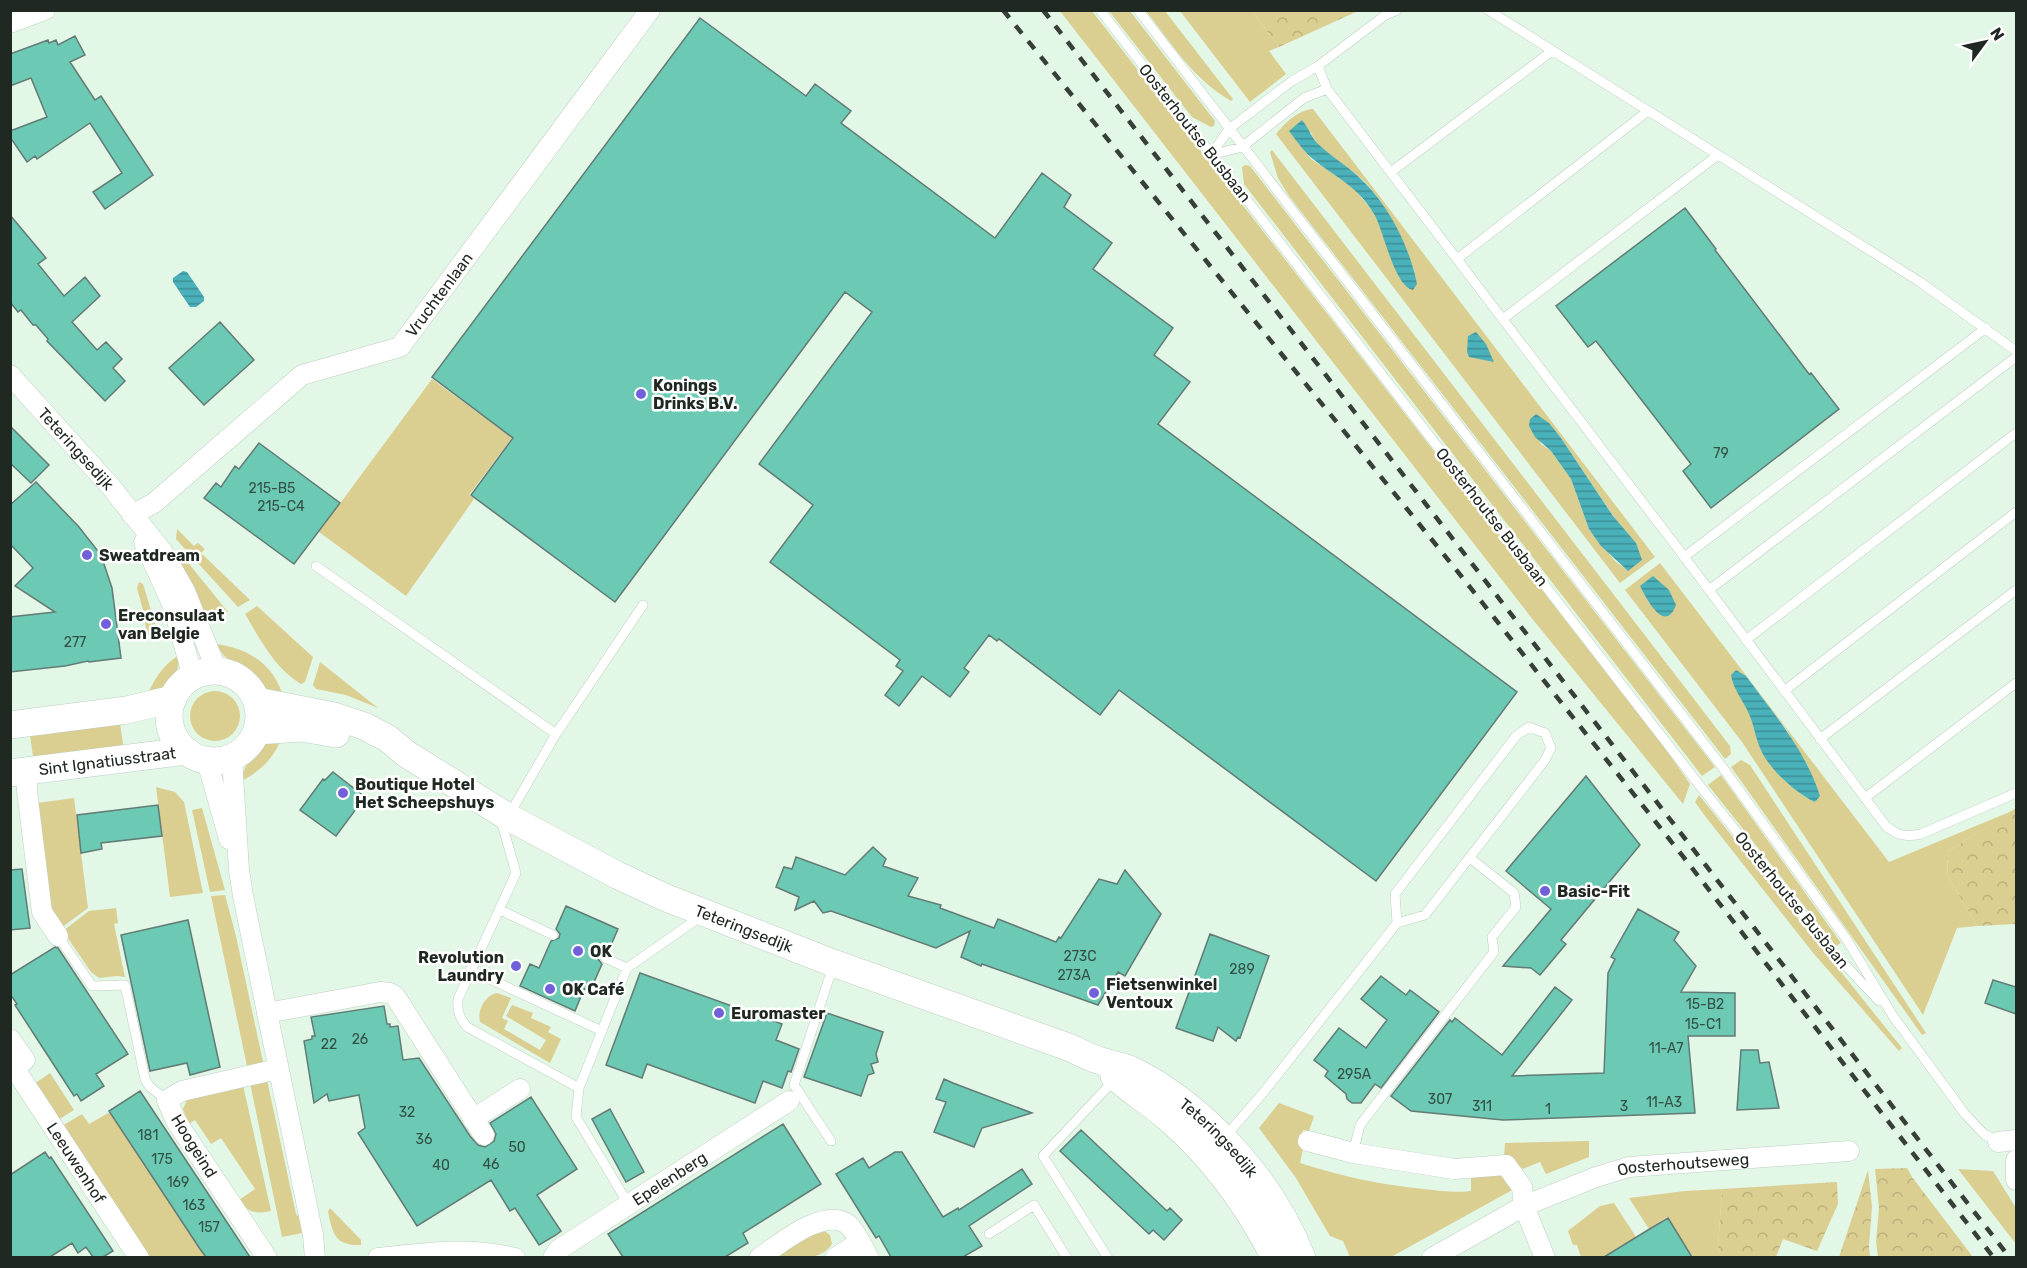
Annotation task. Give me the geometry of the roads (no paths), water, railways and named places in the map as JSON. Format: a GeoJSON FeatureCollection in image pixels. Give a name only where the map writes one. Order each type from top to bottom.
{"type":"FeatureCollection","features":[{"type":"Feature","properties":{"kind":"main road"},"geometry":{"type":"LineString","coordinates":[[205,674],[230,674],[241,680],[256,701],[259,721],[257,731],[251,743],[242,752],[208,757],[176,740],[171,727],[170,712],[173,699],[178,690],[205,674]]}},
{"type":"Feature","properties":{"kind":"main road"},"geometry":{"type":"LineString","coordinates":[[10,725],[128,710],[173,699]]}},
{"type":"Feature","properties":{"kind":"main road","name":"Teteringsedijk"},"geometry":{"type":"LineString","coordinates":[[256,701],[334,716],[364,726],[387,738],[408,755],[503,814],[617,875],[704,914],[1071,1048],[1113,1069],[1189,1137],[1220,1171],[1247,1208],[1275,1257]]}},
{"type":"Feature","properties":{"kind":"main road","name":"Teteringsedijk"},"geometry":{"type":"LineString","coordinates":[[257,731],[302,728],[345,736],[408,755]]}},
{"type":"Feature","properties":{"kind":"main road","name":"Sint Ignatiusstraat"},"geometry":{"type":"LineString","coordinates":[[19,771],[208,757]]}},
{"type":"Feature","properties":{"kind":"main road","name":"Teteringsedijk"},"geometry":{"type":"LineString","coordinates":[[1113,1069],[1133,1071],[1164,1088],[1199,1114],[1224,1138],[1261,1184],[1284,1221],[1302,1257]]}},
{"type":"Feature","properties":{"kind":"street"},"geometry":{"type":"LineString","coordinates":[[10,23],[45,10]]}},
{"type":"Feature","properties":{"kind":"street","name":"Vruchtenlaan"},"geometry":{"type":"LineString","coordinates":[[132,515],[154,503],[302,375],[399,347],[650,10]]}},
{"type":"Feature","properties":{"kind":"street","name":"Teteringsedijk"},"geometry":{"type":"LineString","coordinates":[[13,384],[111,487],[162,551],[185,591],[205,674]]}},
{"type":"Feature","properties":{"kind":"street"},"geometry":{"type":"LineString","coordinates":[[208,757],[239,870],[313,1235],[315,1257]]}},
{"type":"Feature","properties":{"kind":"street","name":"Sint Ignatiusstraat"},"geometry":{"type":"LineString","coordinates":[[19,771],[27,791],[42,912],[57,936]]}},
{"type":"Feature","properties":{"kind":"street"},"geometry":{"type":"LineString","coordinates":[[267,1013],[380,992],[390,993],[395,996],[479,1127],[520,1089]]}},
{"type":"Feature","properties":{"kind":"street","name":"Leeuwenhof"},"geometry":{"type":"LineString","coordinates":[[10,1039],[25,1060],[13,1070],[140,1257]]}},
{"type":"Feature","properties":{"kind":"street","name":"Hoogeind"},"geometry":{"type":"LineString","coordinates":[[267,1257],[176,1121],[167,1100],[182,1090],[278,1069]]}},
{"type":"Feature","properties":{"kind":"street","name":"Epelenberg"},"geometry":{"type":"LineString","coordinates":[[553,1257],[558,1250],[795,1097]]}},
{"type":"Feature","properties":{"kind":"street"},"geometry":{"type":"LineString","coordinates":[[1308,1141],[1353,1153],[1454,1169],[1506,1165],[1522,1187],[1524,1206],[1545,1257]]}},
{"type":"Feature","properties":{"kind":"street","name":"Oosterhoutseweg"},"geometry":{"type":"LineString","coordinates":[[1432,1257],[1524,1206],[1596,1176],[1629,1167],[1849,1151]]}},
{"type":"Feature","properties":{"kind":"street"},"geometry":{"type":"LineString","coordinates":[[2016,1160],[2016,1180]]}},
{"type":"Feature","properties":{"kind":"street"},"geometry":{"type":"LineString","coordinates":[[759,1257],[812,1224],[830,1218],[847,1224],[864,1250],[835,1257]]}},
{"type":"Feature","properties":{"kind":"street"},"geometry":{"type":"LineString","coordinates":[[378,1257],[455,1250],[475,1250],[515,1257]]}},
{"type":"Feature","properties":{"kind":"lane","name":"Oosterhoutse Busbaan"},"geometry":{"type":"LineString","coordinates":[[1101,10],[1707,795],[1832,951],[1893,1017]]}},
{"type":"Feature","properties":{"kind":"lane","name":"Oosterhoutse Busbaan"},"geometry":{"type":"LineString","coordinates":[[1138,10],[1729,777],[1847,940],[1893,1017],[1965,1114],[1984,1134],[2007,1141]]}},
{"type":"Feature","properties":{"kind":"lane"},"geometry":{"type":"LineString","coordinates":[[1211,154],[1229,129],[1292,81],[1318,66],[1384,16],[1397,10]]}},
{"type":"Feature","properties":{"kind":"lane"},"geometry":{"type":"LineString","coordinates":[[1488,10],[1920,282],[2016,351]]}},
{"type":"Feature","properties":{"kind":"lane"},"geometry":{"type":"LineString","coordinates":[[1391,172],[1552,51]]}},
{"type":"Feature","properties":{"kind":"lane"},"geometry":{"type":"LineString","coordinates":[[1318,66],[1327,89],[1684,556],[1886,826],[1896,834],[1908,837],[1921,834],[2016,793]]}},
{"type":"Feature","properties":{"kind":"lane"},"geometry":{"type":"LineString","coordinates":[[1211,154],[1242,147],[1304,98],[1327,89]]}},
{"type":"Feature","properties":{"kind":"lane"},"geometry":{"type":"LineString","coordinates":[[1457,259],[1648,111]]}},
{"type":"Feature","properties":{"kind":"lane"},"geometry":{"type":"LineString","coordinates":[[1503,319],[1718,155]]}},
{"type":"Feature","properties":{"kind":"lane"},"geometry":{"type":"LineString","coordinates":[[1684,556],[1986,328]]}},
{"type":"Feature","properties":{"kind":"lane"},"geometry":{"type":"LineString","coordinates":[[1708,590],[2016,357]]}},
{"type":"Feature","properties":{"kind":"lane"},"geometry":{"type":"LineString","coordinates":[[1746,640],[2016,433]]}},
{"type":"Feature","properties":{"kind":"lane"},"geometry":{"type":"LineString","coordinates":[[1784,691],[2016,512]]}},
{"type":"Feature","properties":{"kind":"lane"},"geometry":{"type":"LineString","coordinates":[[316,566],[556,734]]}},
{"type":"Feature","properties":{"kind":"lane"},"geometry":{"type":"LineString","coordinates":[[1820,739],[2016,590]]}},
{"type":"Feature","properties":{"kind":"lane"},"geometry":{"type":"LineString","coordinates":[[579,1088],[467,1027],[460,1018],[458,999],[516,873],[503,814],[643,605]]}},
{"type":"Feature","properties":{"kind":"lane"},"geometry":{"type":"LineString","coordinates":[[1865,798],[2016,683]]}},
{"type":"Feature","properties":{"kind":"lane"},"geometry":{"type":"LineString","coordinates":[[1224,1138],[1263,1093],[1397,923],[1425,915],[1545,760],[1551,748],[1545,733],[1529,727],[1515,736],[1395,894],[1397,923]]}},
{"type":"Feature","properties":{"kind":"lane"},"geometry":{"type":"LineString","coordinates":[[1353,1153],[1359,1125],[1494,952],[1492,937],[1516,906],[1514,893],[1470,858]]}},
{"type":"Feature","properties":{"kind":"lane"},"geometry":{"type":"LineString","coordinates":[[500,910],[554,935]]}},
{"type":"Feature","properties":{"kind":"lane"},"geometry":{"type":"LineString","coordinates":[[629,1204],[576,1117],[579,1088],[627,968],[704,914]]}},
{"type":"Feature","properties":{"kind":"lane","name":"Sint Ignatiusstraat"},"geometry":{"type":"LineString","coordinates":[[57,936],[92,986],[125,986],[145,1079],[150,1087],[167,1100]]}},
{"type":"Feature","properties":{"kind":"lane"},"geometry":{"type":"LineString","coordinates":[[605,958],[627,968]]}},
{"type":"Feature","properties":{"kind":"lane"},"geometry":{"type":"LineString","coordinates":[[831,1141],[795,1097],[794,1084],[833,963]]}},
{"type":"Feature","properties":{"kind":"lane"},"geometry":{"type":"LineString","coordinates":[[470,970],[602,1031]]}},
{"type":"Feature","properties":{"kind":"lane"},"geometry":{"type":"LineString","coordinates":[[1108,1257],[1043,1156],[1113,1069]]}},
{"type":"Feature","properties":{"kind":"lane"},"geometry":{"type":"LineString","coordinates":[[989,1234],[1034,1205],[1067,1257]]}},
{"type":"Feature","properties":{"kind":"water"},"geometry":{"type":"Polygon","coordinates":[[[1302,120],[1317,143],[1364,182],[1390,216],[1398,229],[1414,270],[1417,284],[1413,290],[1400,279],[1378,222],[1361,196],[1310,156],[1289,131],[1302,120]]]}},
{"type":"Feature","properties":{"kind":"water"},"geometry":{"type":"Polygon","coordinates":[[[183,271],[187,272],[204,297],[204,301],[196,307],[190,307],[173,282],[173,278],[183,271]]]}},
{"type":"Feature","properties":{"kind":"water"},"geometry":{"type":"Polygon","coordinates":[[[1476,332],[1486,344],[1494,362],[1469,357],[1468,336],[1476,332]]]}},
{"type":"Feature","properties":{"kind":"water"},"geometry":{"type":"Polygon","coordinates":[[[1536,414],[1549,423],[1561,438],[1613,516],[1636,543],[1642,560],[1628,571],[1601,546],[1589,529],[1571,479],[1551,451],[1535,437],[1529,426],[1530,419],[1536,414]]]}},
{"type":"Feature","properties":{"kind":"water"},"geometry":{"type":"Polygon","coordinates":[[[1653,576],[1669,590],[1676,605],[1672,613],[1667,616],[1656,611],[1640,586],[1653,576]]]}},
{"type":"Feature","properties":{"kind":"water"},"geometry":{"type":"Polygon","coordinates":[[[1736,670],[1746,676],[1798,748],[1820,796],[1815,802],[1799,793],[1783,779],[1764,755],[1758,744],[1750,717],[1732,680],[1731,675],[1736,670]]]}},
{"type":"Feature","properties":{"kind":"railway"},"geometry":{"type":"LineString","coordinates":[[1003,10],[1458,572],[1685,859],[1994,1258]]}},
{"type":"Feature","properties":{"kind":"railway"},"geometry":{"type":"LineString","coordinates":[[1043,10],[2010,1258]]}},
{"type":"Feature","properties":{"kind":"place","name":"Konings Drinks B.V."},"geometry":{"type":"Point","coordinates":[641,394]}},
{"type":"Feature","properties":{"kind":"place","name":"Sweatdream"},"geometry":{"type":"Point","coordinates":[87,555]}},
{"type":"Feature","properties":{"kind":"place","name":"Ereconsulaat van Belgie"},"geometry":{"type":"Point","coordinates":[106,624]}},
{"type":"Feature","properties":{"kind":"place","name":"Boutique Hotel Het Scheepshuys"},"geometry":{"type":"Point","coordinates":[343,793]}},
{"type":"Feature","properties":{"kind":"place","name":"Basic-Fit"},"geometry":{"type":"Point","coordinates":[1545,891]}},
{"type":"Feature","properties":{"kind":"place","name":"OK"},"geometry":{"type":"Point","coordinates":[578,951]}},
{"type":"Feature","properties":{"kind":"place","name":"Revolution Laundry"},"geometry":{"type":"Point","coordinates":[516,966]}},
{"type":"Feature","properties":{"kind":"place","name":"OK Café"},"geometry":{"type":"Point","coordinates":[550,989]}},
{"type":"Feature","properties":{"kind":"place","name":"Fietsenwinkel Ventoux"},"geometry":{"type":"Point","coordinates":[1094,993]}},
{"type":"Feature","properties":{"kind":"place","name":"Euromaster"},"geometry":{"type":"Point","coordinates":[719,1013]}}]}
